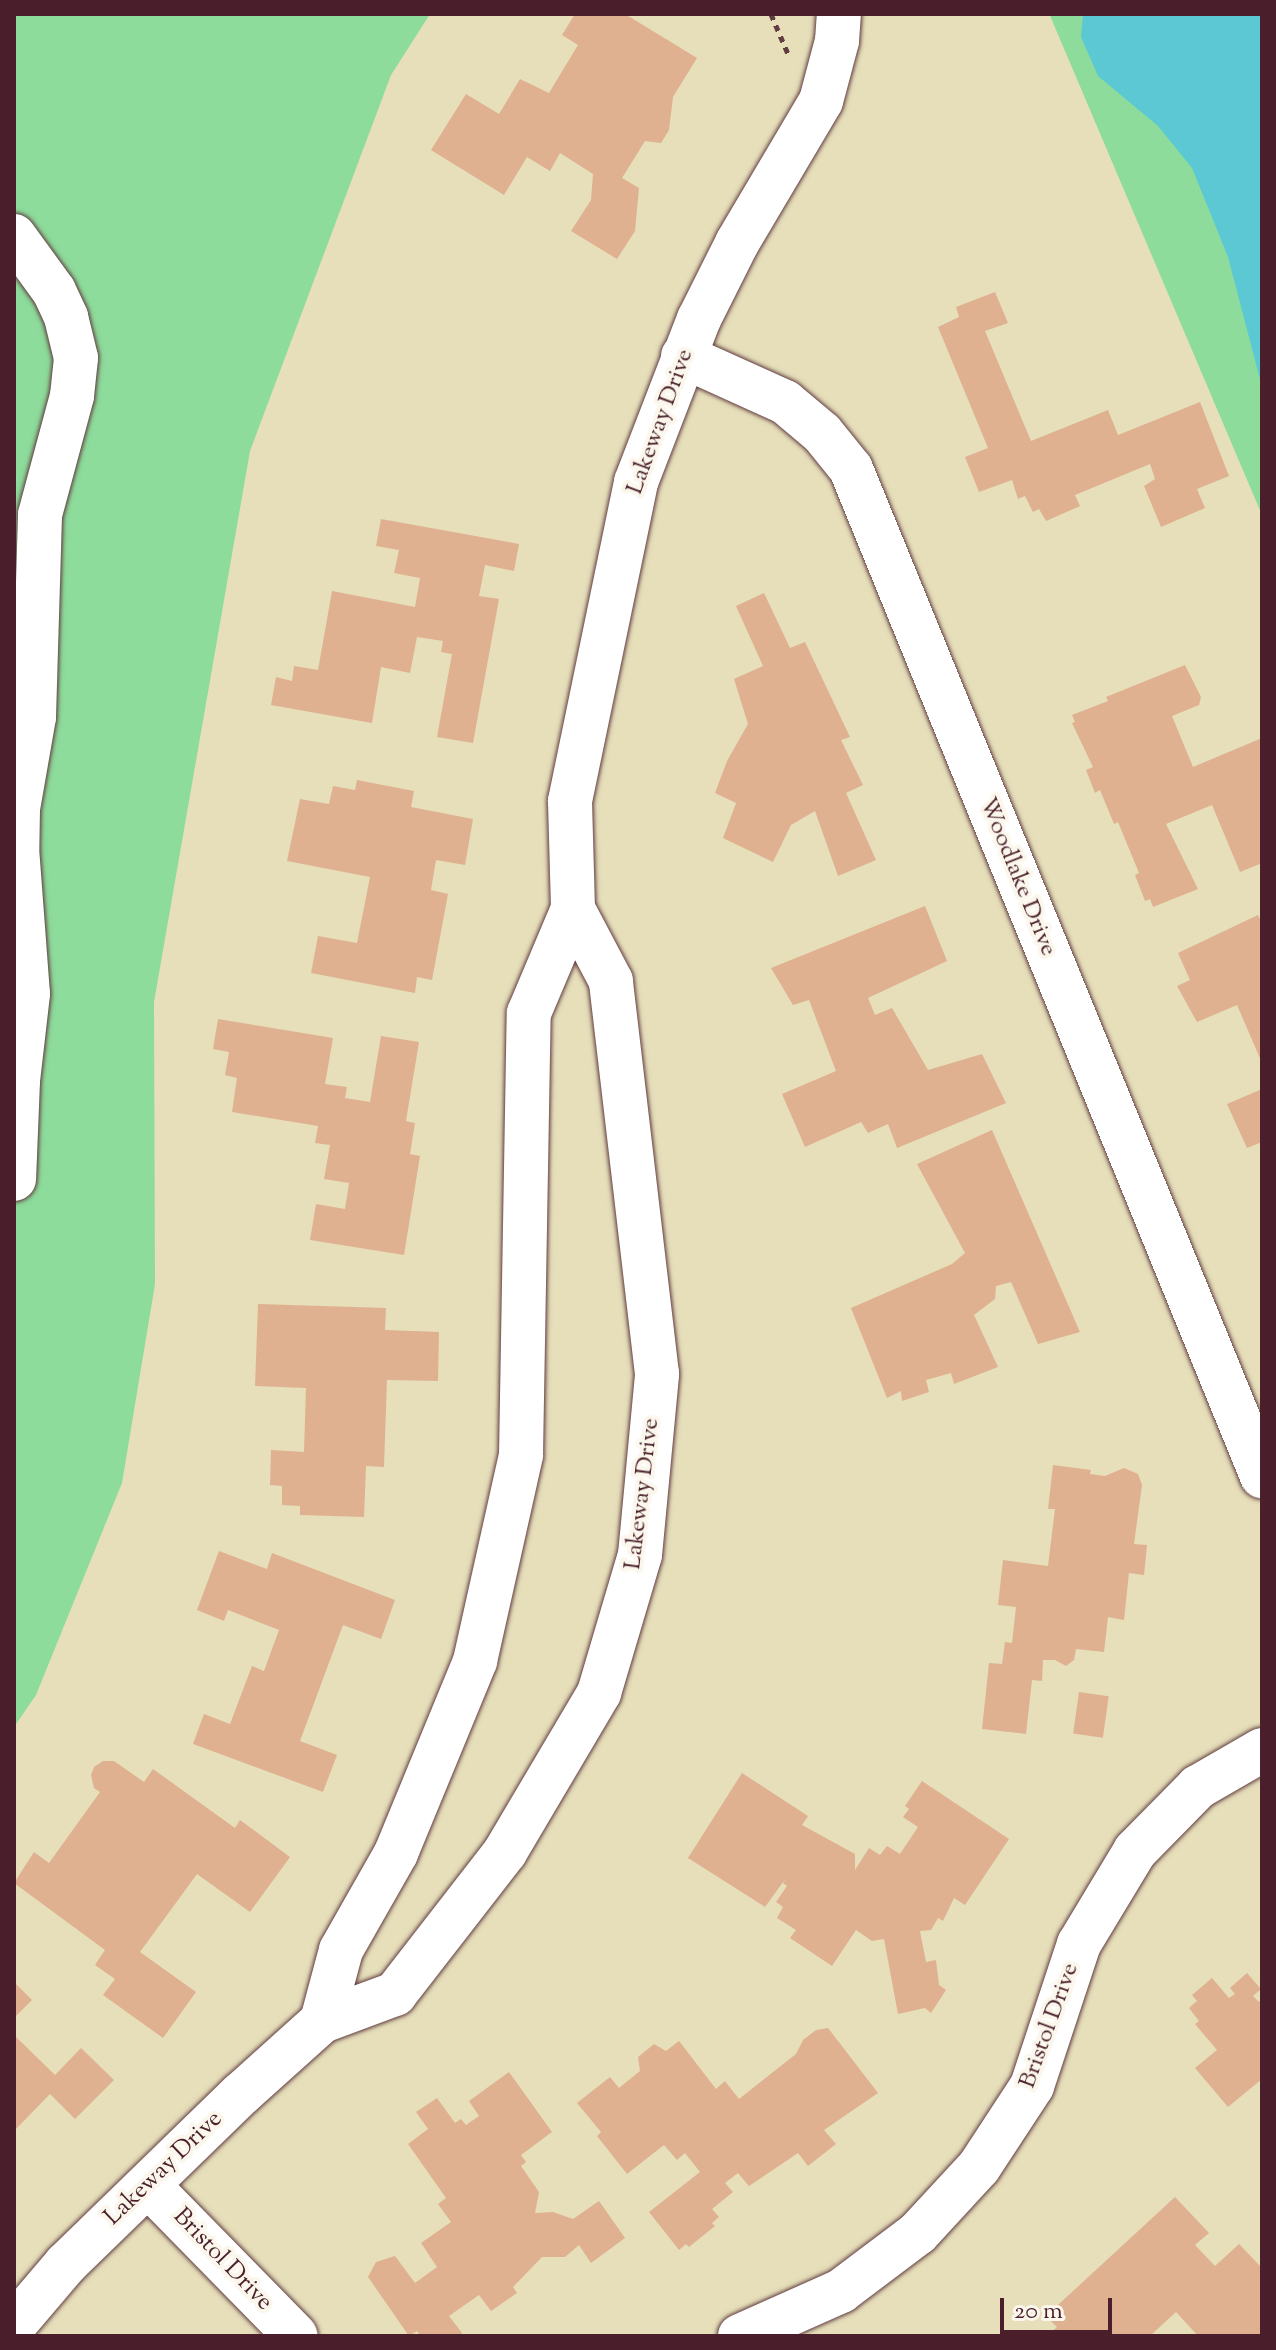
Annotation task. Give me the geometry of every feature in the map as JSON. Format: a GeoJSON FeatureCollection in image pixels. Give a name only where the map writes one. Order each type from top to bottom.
{"type":"FeatureCollection","features":[{"type":"Feature","properties":{"kind":"street","name":"Lakeway Drive"},"geometry":{"type":"LineString","coordinates":[[322,2021],[341,1950],[396,1853],[475,1661],[521,1455],[529,1013],[573,909],[570,801],[636,482],[683,356],[737,243],[821,101],[834,56],[839,14]]}},
{"type":"Feature","properties":{"kind":"street"},"geometry":{"type":"LineString","coordinates":[[14,236],[54,291],[66,317],[76,358],[72,396],[40,515],[34,717],[18,809],[17,848],[28,994],[18,1081],[14,1179]]}},
{"type":"Feature","properties":{"kind":"street","name":"Woodlake Drive"},"geometry":{"type":"LineString","coordinates":[[683,356],[785,402],[822,433],[851,469],[1154,1220],[1262,1476]]}},
{"type":"Feature","properties":{"kind":"street","name":"Lakeway Drive"},"geometry":{"type":"LineString","coordinates":[[14,2325],[66,2264],[322,2021],[395,1994],[505,1852],[599,1693],[640,1555],[657,1374],[611,981],[573,909]]}},
{"type":"Feature","properties":{"kind":"street","name":"Bristol Drive"},"geometry":{"type":"LineString","coordinates":[[740,2336],[841,2291],[918,2233],[979,2167],[1032,2086],[1079,1944],[1135,1851],[1198,1787],[1262,1750]]}},
{"type":"Feature","properties":{"kind":"street","name":"Bristol Drive"},"geometry":{"type":"LineString","coordinates":[[148,2185],[296,2336]]}},
{"type":"Feature","properties":{"kind":"green space"},"geometry":{"type":"Polygon","coordinates":[[[14,14],[430,14],[391,75],[250,451],[154,1002],[155,1284],[122,1483],[36,1695],[14,1727],[14,14]]]}},
{"type":"Feature","properties":{"kind":"green space"},"geometry":{"type":"Polygon","coordinates":[[[1050,14],[1262,14],[1262,515],[1051,18],[1050,14]]]}},
{"type":"Feature","properties":{"kind":"water"},"geometry":{"type":"Polygon","coordinates":[[[1083,14],[1262,14],[1262,387],[1228,257],[1192,168],[1158,126],[1098,76],[1081,37],[1083,14]]]}},
{"type":"Feature","properties":{"kind":"building"},"geometry":{"type":"Polygon","coordinates":[[[575,14],[625,14],[697,58],[673,97],[669,130],[661,143],[645,141],[622,178],[639,188],[635,231],[617,259],[571,231],[591,200],[593,174],[560,153],[550,171],[527,157],[504,195],[431,150],[466,94],[499,114],[520,79],[549,93],[578,45],[562,35],[575,14]]]}},
{"type":"Feature","properties":{"kind":"building"},"geometry":{"type":"Polygon","coordinates":[[[995,292],[1008,323],[985,331],[1031,441],[1108,410],[1118,435],[1200,402],[1229,476],[1197,489],[1205,508],[1161,527],[1144,486],[1155,479],[1150,464],[1075,495],[1080,506],[1046,521],[1039,509],[1033,512],[1025,496],[1018,499],[1012,480],[979,492],[965,457],[988,448],[938,327],[959,317],[956,307],[995,292]]]}},
{"type":"Feature","properties":{"kind":"building"},"geometry":{"type":"Polygon","coordinates":[[[381,519],[519,544],[514,571],[485,565],[479,596],[499,599],[473,743],[437,737],[452,654],[441,652],[443,641],[417,637],[410,673],[381,667],[372,723],[271,705],[276,677],[292,681],[294,666],[318,670],[332,591],[415,607],[420,578],[394,573],[399,550],[376,546],[381,519]]]}},
{"type":"Feature","properties":{"kind":"building"},"geometry":{"type":"Polygon","coordinates":[[[764,593],[790,648],[805,642],[850,737],[841,740],[863,785],[846,793],[876,860],[838,876],[815,811],[791,825],[773,862],[723,838],[736,803],[715,793],[727,761],[748,724],[734,679],[763,666],[736,606],[764,593]]]}},
{"type":"Feature","properties":{"kind":"building"},"geometry":{"type":"Polygon","coordinates":[[[1185,665],[1201,697],[1199,705],[1172,716],[1193,767],[1262,738],[1262,863],[1240,872],[1212,805],[1166,824],[1198,889],[1153,907],[1150,899],[1145,901],[1135,875],[1139,873],[1118,822],[1114,824],[1100,790],[1095,793],[1086,770],[1093,767],[1072,723],[1075,722],[1072,715],[1108,701],[1106,697],[1185,665]]]}},
{"type":"Feature","properties":{"kind":"building"},"geometry":{"type":"Polygon","coordinates":[[[357,780],[414,791],[411,807],[473,819],[465,865],[436,860],[431,890],[448,894],[432,980],[417,977],[415,993],[311,973],[318,936],[357,943],[370,877],[287,861],[300,799],[329,804],[333,786],[355,790],[357,780]]]}},
{"type":"Feature","properties":{"kind":"building"},"geometry":{"type":"Polygon","coordinates":[[[925,906],[947,961],[868,998],[875,1015],[892,1008],[928,1070],[982,1054],[1006,1103],[897,1148],[888,1124],[868,1133],[861,1122],[805,1147],[782,1094],[836,1071],[809,1000],[793,1005],[771,968],[925,906]]]}},
{"type":"Feature","properties":{"kind":"building"},"geometry":{"type":"Polygon","coordinates":[[[1258,915],[1262,924],[1262,1063],[1237,1005],[1197,1022],[1177,986],[1190,980],[1178,953],[1258,915]]]}},
{"type":"Feature","properties":{"kind":"building"},"geometry":{"type":"Polygon","coordinates":[[[218,1019],[333,1038],[325,1084],[347,1087],[345,1098],[370,1102],[381,1036],[419,1042],[406,1121],[415,1123],[410,1154],[420,1156],[404,1255],[310,1240],[316,1204],[345,1209],[349,1183],[324,1179],[330,1145],[315,1143],[318,1126],[232,1112],[237,1078],[225,1075],[229,1052],[213,1049],[218,1019]]]}},
{"type":"Feature","properties":{"kind":"building"},"geometry":{"type":"Polygon","coordinates":[[[1262,1089],[1262,1142],[1247,1148],[1227,1104],[1262,1089]]]}},
{"type":"Feature","properties":{"kind":"building"},"geometry":{"type":"Polygon","coordinates":[[[992,1130],[1080,1332],[1038,1344],[1011,1282],[996,1286],[995,1299],[974,1315],[998,1367],[954,1384],[951,1373],[926,1380],[929,1392],[902,1401],[901,1391],[887,1398],[851,1308],[952,1264],[965,1253],[917,1164],[992,1130]]]}},
{"type":"Feature","properties":{"kind":"building"},"geometry":{"type":"Polygon","coordinates":[[[258,1304],[386,1308],[385,1330],[439,1332],[438,1381],[387,1380],[384,1467],[366,1466],[364,1517],[300,1515],[300,1506],[282,1505],[282,1486],[270,1485],[271,1450],[304,1452],[306,1388],[255,1386],[258,1304]]]}},
{"type":"Feature","properties":{"kind":"building"},"geometry":{"type":"Polygon","coordinates":[[[1053,1465],[1091,1470],[1090,1474],[1105,1476],[1124,1468],[1138,1474],[1142,1485],[1134,1544],[1147,1545],[1144,1575],[1129,1573],[1124,1620],[1108,1617],[1104,1652],[1076,1649],[1074,1660],[1066,1666],[1055,1660],[1043,1660],[1042,1681],[1032,1680],[1026,1734],[982,1729],[989,1663],[1002,1664],[1005,1642],[1012,1643],[1016,1607],[998,1605],[1003,1560],[1048,1566],[1055,1509],[1048,1509],[1053,1465]]]}},
{"type":"Feature","properties":{"kind":"building"},"geometry":{"type":"Polygon","coordinates":[[[219,1551],[267,1569],[272,1553],[395,1600],[381,1639],[343,1625],[300,1741],[337,1755],[323,1792],[193,1744],[204,1714],[230,1724],[252,1666],[264,1671],[279,1630],[228,1610],[224,1621],[197,1610],[219,1551]]]}},
{"type":"Feature","properties":{"kind":"building"},"geometry":{"type":"Polygon","coordinates":[[[1079,1692],[1109,1696],[1103,1738],[1073,1734],[1079,1692]]]}},
{"type":"Feature","properties":{"kind":"building"},"geometry":{"type":"Polygon","coordinates":[[[103,1761],[114,1761],[144,1782],[153,1769],[235,1828],[240,1820],[290,1857],[250,1912],[197,1874],[140,1952],[196,1992],[163,2038],[103,1995],[115,1979],[95,1965],[105,1950],[14,1883],[34,1852],[49,1863],[100,1792],[94,1788],[91,1775],[94,1767],[103,1761]]]}},
{"type":"Feature","properties":{"kind":"building"},"geometry":{"type":"Polygon","coordinates":[[[742,1773],[808,1816],[802,1825],[855,1854],[855,1870],[869,1848],[880,1855],[887,1846],[900,1854],[918,1827],[903,1817],[909,1809],[905,1806],[922,1781],[1009,1839],[965,1905],[954,1898],[943,1921],[938,1918],[931,1930],[920,1931],[926,1962],[936,1960],[939,1985],[946,1990],[931,2013],[925,2008],[898,2014],[884,1939],[872,1941],[856,1930],[832,1966],[790,1938],[796,1930],[777,1918],[783,1907],[776,1902],[787,1886],[783,1883],[786,1878],[765,1907],[688,1858],[742,1773]]]}},
{"type":"Feature","properties":{"kind":"building"},"geometry":{"type":"Polygon","coordinates":[[[1247,1973],[1261,1989],[1253,1996],[1259,2002],[1262,2000],[1262,2079],[1228,2107],[1195,2068],[1217,2050],[1195,2024],[1199,2021],[1189,2008],[1197,2001],[1192,1995],[1212,1978],[1229,1998],[1235,1994],[1230,1988],[1247,1973]]]}},
{"type":"Feature","properties":{"kind":"building"},"geometry":{"type":"Polygon","coordinates":[[[14,1982],[32,2000],[14,2018],[14,1982]]]}},
{"type":"Feature","properties":{"kind":"building"},"geometry":{"type":"Polygon","coordinates":[[[828,2028],[878,2093],[824,2130],[836,2144],[808,2166],[798,2153],[749,2186],[738,2173],[725,2183],[733,2192],[712,2209],[719,2217],[712,2223],[715,2226],[689,2247],[686,2244],[679,2250],[649,2212],[700,2172],[685,2153],[677,2160],[664,2145],[627,2174],[597,2136],[601,2132],[577,2103],[610,2077],[619,2088],[640,2071],[638,2057],[654,2044],[666,2051],[679,2041],[716,2089],[725,2081],[739,2099],[796,2054],[803,2040],[816,2030],[828,2028]]]}},
{"type":"Feature","properties":{"kind":"building"},"geometry":{"type":"Polygon","coordinates":[[[14,2035],[55,2075],[81,2048],[114,2080],[75,2119],[50,2094],[14,2131],[14,2035]]]}},
{"type":"Feature","properties":{"kind":"building"},"geometry":{"type":"Polygon","coordinates":[[[509,2072],[552,2132],[521,2155],[526,2162],[521,2166],[539,2192],[535,2213],[553,2212],[573,2219],[599,2201],[625,2238],[591,2263],[579,2245],[565,2257],[542,2257],[513,2287],[517,2293],[491,2311],[479,2295],[449,2316],[462,2333],[458,2336],[420,2336],[417,2331],[409,2336],[368,2277],[376,2262],[395,2256],[415,2283],[437,2267],[421,2243],[451,2222],[438,2204],[446,2198],[408,2144],[428,2129],[416,2112],[437,2098],[455,2123],[461,2119],[466,2125],[479,2116],[469,2101],[509,2072]]]}},
{"type":"Feature","properties":{"kind":"building"},"geometry":{"type":"Polygon","coordinates":[[[1175,2197],[1209,2233],[1195,2245],[1215,2266],[1239,2244],[1262,2268],[1262,2336],[1198,2336],[1176,2312],[1150,2336],[1047,2336],[1057,2327],[1046,2316],[1175,2197]]]}}]}
